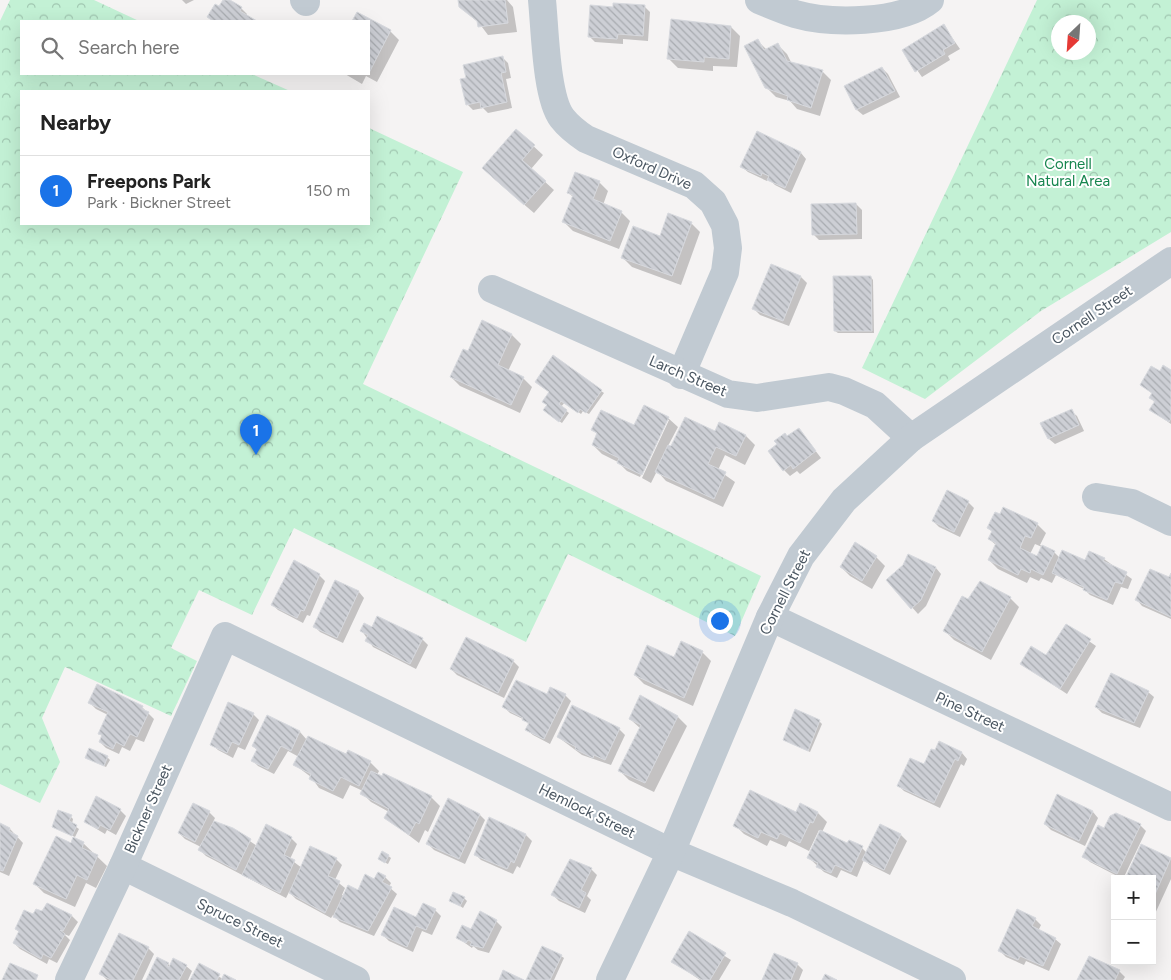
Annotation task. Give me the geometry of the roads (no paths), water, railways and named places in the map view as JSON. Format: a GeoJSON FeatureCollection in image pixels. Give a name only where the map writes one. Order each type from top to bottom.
{"type":"FeatureCollection","features":[{"type":"Feature","properties":{"kind":"street","name":"Oxford Drive"},"geometry":{"type":"LineString","coordinates":[[542,0],[553,95],[562,118],[572,130],[586,139],[694,185],[713,202],[725,225],[728,248],[725,272],[681,375]]}},
{"type":"Feature","properties":{"kind":"street"},"geometry":{"type":"LineString","coordinates":[[759,0],[796,14],[832,21],[903,14],[919,9],[930,0]]}},
{"type":"Feature","properties":{"kind":"street","name":"Cornell Street"},"geometry":{"type":"LineString","coordinates":[[610,980],[671,852],[770,617],[801,556],[844,500],[911,438],[1171,260]]}},
{"type":"Feature","properties":{"kind":"street","name":"Larch Street"},"geometry":{"type":"LineString","coordinates":[[492,289],[681,375],[728,394],[756,398],[829,388],[844,391],[875,405],[911,438]]}},
{"type":"Feature","properties":{"kind":"street"},"geometry":{"type":"LineString","coordinates":[[1096,497],[1132,503],[1171,522]]}},
{"type":"Feature","properties":{"kind":"street","name":"Pine Street"},"geometry":{"type":"LineString","coordinates":[[770,617],[1171,807]]}},
{"type":"Feature","properties":{"kind":"street","name":"Hemlock Street"},"geometry":{"type":"LineString","coordinates":[[225,636],[671,852],[792,903],[952,980]]}},
{"type":"Feature","properties":{"kind":"street","name":"Bickner Street"},"geometry":{"type":"LineString","coordinates":[[69,980],[123,866],[225,636]]}},
{"type":"Feature","properties":{"kind":"street","name":"Spruce Street"},"geometry":{"type":"LineString","coordinates":[[123,866],[356,980]]}},
{"type":"Feature","properties":{"kind":"place","name":"Freepons Park"},"geometry":{"type":"Point","coordinates":[256,455]}},
{"type":"Feature","properties":{"kind":"park label","name":"Cornell Natural Area"},"geometry":{"type":"Point","coordinates":[1068,172]}}]}
